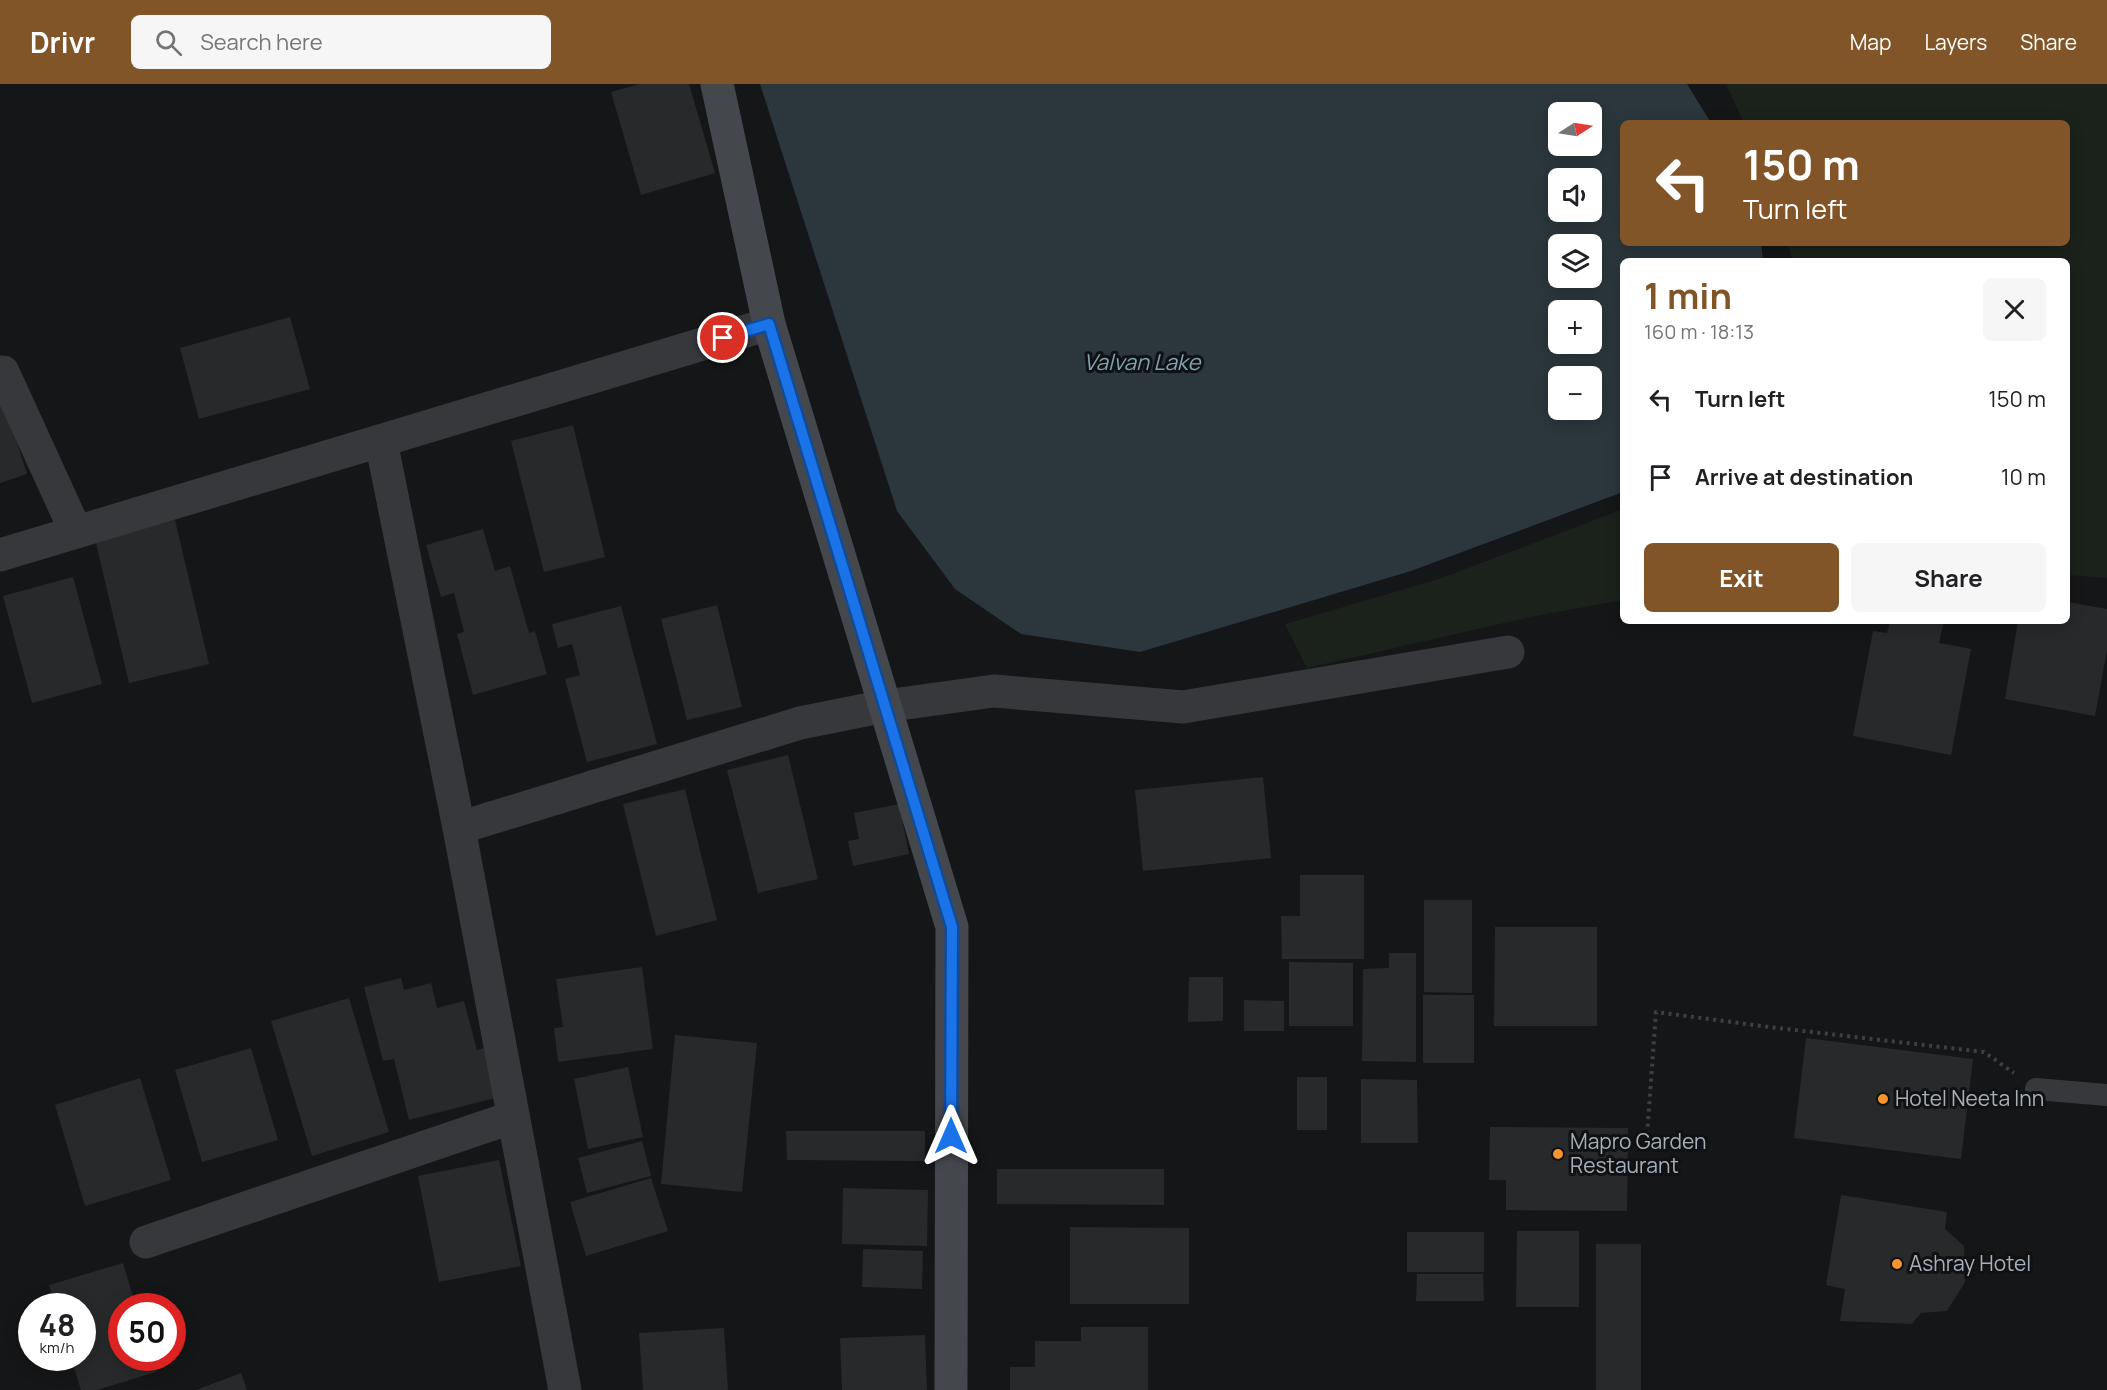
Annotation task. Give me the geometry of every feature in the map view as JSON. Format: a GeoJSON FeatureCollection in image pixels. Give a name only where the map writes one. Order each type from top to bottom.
{"type":"FeatureCollection","features":[{"type":"Feature","properties":{"kind":"main road"},"geometry":{"type":"LineString","coordinates":[[717,84],[769,324],[952,927],[951,1390]]}},
{"type":"Feature","properties":{"kind":"street"},"geometry":{"type":"LineString","coordinates":[[0,555],[769,324]]}},
{"type":"Feature","properties":{"kind":"street"},"geometry":{"type":"LineString","coordinates":[[0,372],[3,372],[76,532]]}},
{"type":"Feature","properties":{"kind":"street"},"geometry":{"type":"LineString","coordinates":[[381,441],[459,828],[565,1390]]}},
{"type":"Feature","properties":{"kind":"street"},"geometry":{"type":"LineString","coordinates":[[459,828],[800,723],[885,706],[994,691],[1183,707],[1508,652]]}},
{"type":"Feature","properties":{"kind":"street"},"geometry":{"type":"LineString","coordinates":[[146,1242],[513,1116]]}},
{"type":"Feature","properties":{"kind":"lane"},"geometry":{"type":"LineString","coordinates":[[2036,1089],[2107,1095]]}},
{"type":"Feature","properties":{"kind":"path"},"geometry":{"type":"LineString","coordinates":[[1646,1149],[1656,1012],[1769,1028],[1984,1052],[2036,1089]]}},
{"type":"Feature","properties":{"kind":"shaded area"},"geometry":{"type":"Polygon","coordinates":[[[1726,84],[2107,84],[2107,578],[2070,575],[2070,258],[1792,258],[1788,246],[2070,246],[2070,120],[1743,120],[1726,84]]]}},
{"type":"Feature","properties":{"kind":"shaded area"},"geometry":{"type":"Polygon","coordinates":[[[1620,510],[1620,601],[1530,617],[1307,668],[1285,624],[1439,579],[1620,510]]]}},
{"type":"Feature","properties":{"kind":"water","name":"Valvan Lake"},"geometry":{"type":"Polygon","coordinates":[[[760,84],[1687,84],[1709,120],[1620,120],[1620,246],[1761,246],[1763,258],[1620,258],[1620,493],[1411,571],[1140,652],[1021,634],[955,589],[897,511],[760,84]]]}},
{"type":"Feature","properties":{"kind":"building"},"geometry":{"type":"Polygon","coordinates":[[[640,84],[689,84],[715,173],[641,195],[611,92],[640,84]]]}},
{"type":"Feature","properties":{"kind":"building"},"geometry":{"type":"Polygon","coordinates":[[[290,317],[310,389],[199,419],[180,348],[290,317]]]}},
{"type":"Feature","properties":{"kind":"building"},"geometry":{"type":"Polygon","coordinates":[[[0,390],[27,474],[0,483],[0,390]]]}},
{"type":"Feature","properties":{"kind":"building"},"geometry":{"type":"Polygon","coordinates":[[[573,425],[605,557],[544,572],[511,441],[573,425]]]}},
{"type":"Feature","properties":{"kind":"building"},"geometry":{"type":"Polygon","coordinates":[[[175,520],[209,664],[129,683],[95,539],[175,520]]]}},
{"type":"Feature","properties":{"kind":"building"},"geometry":{"type":"Polygon","coordinates":[[[483,529],[495,571],[510,566],[529,633],[535,631],[547,674],[473,695],[457,634],[464,632],[454,593],[441,597],[426,545],[483,529]]]}},
{"type":"Feature","properties":{"kind":"building"},"geometry":{"type":"Polygon","coordinates":[[[73,577],[102,684],[32,703],[3,596],[73,577]]]}},
{"type":"Feature","properties":{"kind":"building"},"geometry":{"type":"Polygon","coordinates":[[[2070,603],[2107,609],[2107,650],[2095,716],[2005,699],[2018,624],[2070,624],[2070,603]]]}},
{"type":"Feature","properties":{"kind":"building"},"geometry":{"type":"Polygon","coordinates":[[[717,605],[742,707],[687,720],[661,619],[717,605]]]}},
{"type":"Feature","properties":{"kind":"building"},"geometry":{"type":"Polygon","coordinates":[[[621,606],[657,744],[587,762],[565,679],[580,675],[572,644],[558,648],[552,624],[621,606]]]}},
{"type":"Feature","properties":{"kind":"building"},"geometry":{"type":"Polygon","coordinates":[[[1889,624],[1943,624],[1939,643],[1971,649],[1951,755],[1853,736],[1873,631],[1887,633],[1889,624]]]}},
{"type":"Feature","properties":{"kind":"building"},"geometry":{"type":"Polygon","coordinates":[[[788,755],[818,879],[758,893],[727,770],[788,755]]]}},
{"type":"Feature","properties":{"kind":"building"},"geometry":{"type":"Polygon","coordinates":[[[1263,777],[1271,858],[1143,871],[1135,790],[1263,777]]]}},
{"type":"Feature","properties":{"kind":"building"},"geometry":{"type":"Polygon","coordinates":[[[685,789],[717,920],[656,936],[623,804],[685,789]]]}},
{"type":"Feature","properties":{"kind":"building"},"geometry":{"type":"Polygon","coordinates":[[[899,804],[909,854],[853,866],[848,841],[859,839],[854,813],[899,804]]]}},
{"type":"Feature","properties":{"kind":"building"},"geometry":{"type":"Polygon","coordinates":[[[1300,875],[1364,875],[1364,959],[1282,959],[1281,916],[1300,916],[1300,875]]]}},
{"type":"Feature","properties":{"kind":"building"},"geometry":{"type":"Polygon","coordinates":[[[1424,900],[1472,900],[1472,993],[1424,992],[1424,900]]]}},
{"type":"Feature","properties":{"kind":"building"},"geometry":{"type":"Polygon","coordinates":[[[1495,927],[1597,927],[1597,1026],[1494,1026],[1495,927]]]}},
{"type":"Feature","properties":{"kind":"building"},"geometry":{"type":"Polygon","coordinates":[[[1389,953],[1416,953],[1416,1062],[1362,1061],[1363,969],[1389,968],[1389,953]]]}},
{"type":"Feature","properties":{"kind":"building"},"geometry":{"type":"Polygon","coordinates":[[[1289,962],[1353,963],[1353,1026],[1289,1026],[1289,962]]]}},
{"type":"Feature","properties":{"kind":"building"},"geometry":{"type":"Polygon","coordinates":[[[642,967],[653,1049],[558,1062],[554,1028],[563,1027],[556,979],[642,967]]]}},
{"type":"Feature","properties":{"kind":"building"},"geometry":{"type":"Polygon","coordinates":[[[1189,977],[1223,977],[1223,1021],[1188,1022],[1189,977]]]}},
{"type":"Feature","properties":{"kind":"building"},"geometry":{"type":"Polygon","coordinates":[[[401,978],[404,990],[431,983],[437,1008],[464,1001],[477,1050],[487,1047],[499,1097],[409,1120],[394,1059],[383,1061],[364,987],[401,978]]]}},
{"type":"Feature","properties":{"kind":"building"},"geometry":{"type":"Polygon","coordinates":[[[1423,995],[1474,995],[1474,1063],[1423,1063],[1423,995]]]}},
{"type":"Feature","properties":{"kind":"building"},"geometry":{"type":"Polygon","coordinates":[[[349,998],[389,1132],[312,1156],[271,1021],[349,998]]]}},
{"type":"Feature","properties":{"kind":"building"},"geometry":{"type":"Polygon","coordinates":[[[1244,1000],[1284,1001],[1284,1031],[1244,1031],[1244,1000]]]}},
{"type":"Feature","properties":{"kind":"building"},"geometry":{"type":"Polygon","coordinates":[[[675,1035],[757,1043],[742,1192],[661,1184],[675,1035]]]}},
{"type":"Feature","properties":{"kind":"building","name":"Hotel Neeta Inn"},"geometry":{"type":"Polygon","coordinates":[[[1806,1038],[1973,1059],[1961,1159],[1794,1138],[1806,1038]]]}},
{"type":"Feature","properties":{"kind":"building"},"geometry":{"type":"Polygon","coordinates":[[[251,1048],[278,1140],[202,1162],[175,1070],[251,1048]]]}},
{"type":"Feature","properties":{"kind":"building"},"geometry":{"type":"Polygon","coordinates":[[[628,1067],[643,1137],[588,1149],[574,1079],[628,1067]]]}},
{"type":"Feature","properties":{"kind":"building"},"geometry":{"type":"Polygon","coordinates":[[[1297,1077],[1327,1077],[1327,1130],[1297,1130],[1297,1077]]]}},
{"type":"Feature","properties":{"kind":"building"},"geometry":{"type":"Polygon","coordinates":[[[140,1078],[171,1180],[85,1206],[55,1105],[140,1078]]]}},
{"type":"Feature","properties":{"kind":"building"},"geometry":{"type":"Polygon","coordinates":[[[1361,1079],[1417,1080],[1418,1143],[1361,1143],[1361,1079]]]}},
{"type":"Feature","properties":{"kind":"building","name":"Mapro Garden Restaurant"},"geometry":{"type":"Polygon","coordinates":[[[1490,1127],[1628,1128],[1627,1211],[1506,1210],[1506,1180],[1489,1180],[1490,1127]]]}},
{"type":"Feature","properties":{"kind":"building"},"geometry":{"type":"Polygon","coordinates":[[[786,1131],[925,1131],[925,1161],[787,1160],[786,1131]]]}},
{"type":"Feature","properties":{"kind":"building"},"geometry":{"type":"Polygon","coordinates":[[[642,1141],[651,1176],[587,1193],[578,1158],[642,1141]]]}},
{"type":"Feature","properties":{"kind":"building"},"geometry":{"type":"Polygon","coordinates":[[[499,1160],[521,1266],[439,1282],[418,1176],[499,1160]]]}},
{"type":"Feature","properties":{"kind":"building"},"geometry":{"type":"Polygon","coordinates":[[[997,1169],[1164,1169],[1164,1205],[997,1204],[997,1169]]]}},
{"type":"Feature","properties":{"kind":"building"},"geometry":{"type":"Polygon","coordinates":[[[651,1178],[668,1231],[586,1256],[570,1202],[651,1178]]]}},
{"type":"Feature","properties":{"kind":"building"},"geometry":{"type":"Polygon","coordinates":[[[843,1188],[928,1190],[927,1246],[842,1244],[843,1188]]]}},
{"type":"Feature","properties":{"kind":"building","name":"Ashray Hotel"},"geometry":{"type":"Polygon","coordinates":[[[1841,1195],[1947,1212],[1945,1229],[1964,1246],[1965,1282],[1947,1311],[1921,1313],[1912,1324],[1840,1321],[1845,1289],[1826,1285],[1841,1195]]]}},
{"type":"Feature","properties":{"kind":"building"},"geometry":{"type":"Polygon","coordinates":[[[1070,1227],[1189,1228],[1189,1304],[1070,1304],[1070,1227]]]}},
{"type":"Feature","properties":{"kind":"building"},"geometry":{"type":"Polygon","coordinates":[[[1517,1231],[1579,1231],[1579,1307],[1516,1307],[1517,1231]]]}},
{"type":"Feature","properties":{"kind":"building"},"geometry":{"type":"Polygon","coordinates":[[[1407,1232],[1484,1232],[1484,1272],[1407,1272],[1407,1232]]]}},
{"type":"Feature","properties":{"kind":"building"},"geometry":{"type":"Polygon","coordinates":[[[1596,1244],[1641,1244],[1641,1390],[1596,1390],[1596,1244]]]}},
{"type":"Feature","properties":{"kind":"building"},"geometry":{"type":"Polygon","coordinates":[[[863,1249],[923,1251],[922,1289],[862,1287],[863,1249]]]}},
{"type":"Feature","properties":{"kind":"building"},"geometry":{"type":"Polygon","coordinates":[[[123,1263],[132,1293],[108,1293],[108,1371],[156,1372],[97,1390],[81,1390],[75,1371],[96,1371],[96,1293],[52,1293],[49,1285],[123,1263]]]}},
{"type":"Feature","properties":{"kind":"building"},"geometry":{"type":"Polygon","coordinates":[[[1417,1274],[1483,1274],[1484,1301],[1416,1301],[1417,1274]]]}},
{"type":"Feature","properties":{"kind":"building"},"geometry":{"type":"Polygon","coordinates":[[[1081,1327],[1148,1327],[1148,1390],[1010,1390],[1010,1367],[1035,1367],[1035,1341],[1081,1341],[1081,1327]]]}},
{"type":"Feature","properties":{"kind":"building"},"geometry":{"type":"Polygon","coordinates":[[[724,1328],[728,1390],[643,1390],[639,1333],[724,1328]]]}},
{"type":"Feature","properties":{"kind":"building"},"geometry":{"type":"Polygon","coordinates":[[[925,1335],[927,1390],[842,1390],[840,1338],[925,1335]]]}},
{"type":"Feature","properties":{"kind":"building"},"geometry":{"type":"Polygon","coordinates":[[[241,1373],[247,1390],[196,1390],[241,1373]]]}},
{"type":"Feature","properties":{"kind":"place","name":"Hotel Neeta Inn"},"geometry":{"type":"Point","coordinates":[1883,1099]}},
{"type":"Feature","properties":{"kind":"place","name":"Mapro Garden Restaurant"},"geometry":{"type":"Point","coordinates":[1558,1154]}},
{"type":"Feature","properties":{"kind":"place","name":"Ashray Hotel"},"geometry":{"type":"Point","coordinates":[1897,1264]}},
{"type":"Feature","properties":{"kind":"route"},"geometry":{"type":"LineString","coordinates":[[723,338],[769,324],[952,927],[951,1136]]}}]}
